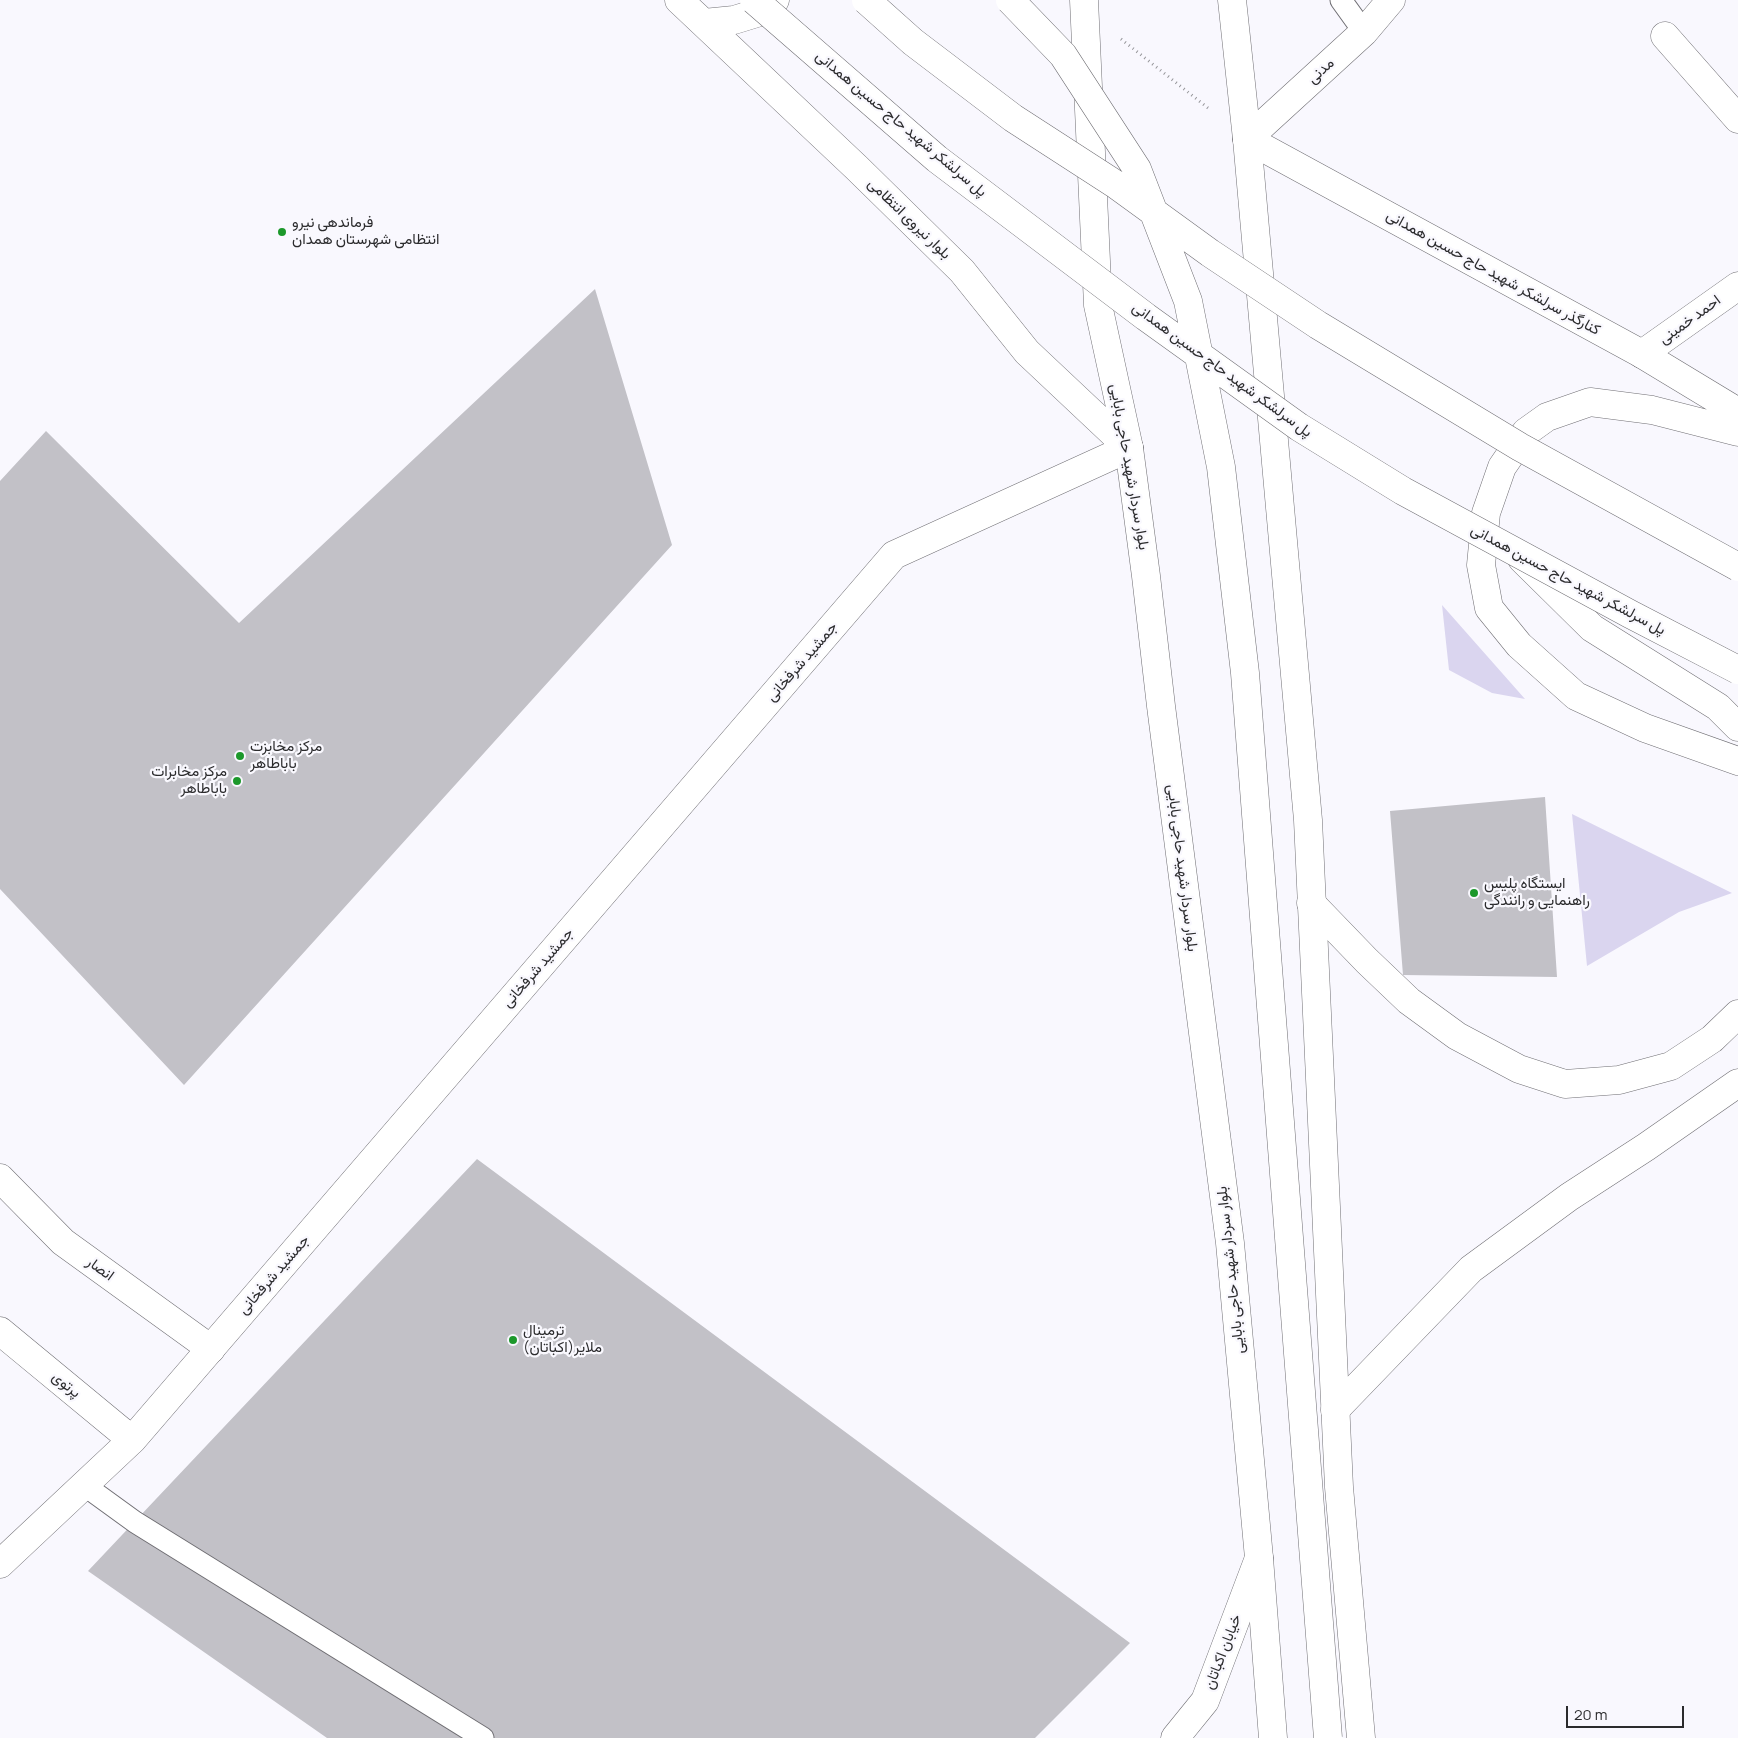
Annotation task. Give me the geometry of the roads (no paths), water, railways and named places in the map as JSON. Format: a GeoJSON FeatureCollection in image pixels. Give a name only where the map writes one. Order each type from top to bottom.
{"type":"FeatureCollection","features":[{"type":"Feature","properties":{"kind":"main road","name":"بلوار نیروی انتظامی"},"geometry":{"type":"LineString","coordinates":[[679,0],[962,270],[1027,352],[1129,448]]}},
{"type":"Feature","properties":{"kind":"main road","name":"پل سرلشکر شهید حاج حسین همدانی"},"geometry":{"type":"LineString","coordinates":[[754,0],[937,158],[1146,316],[1300,427],[1403,490],[1630,614],[1738,670]]}},
{"type":"Feature","properties":{"kind":"main road"},"geometry":{"type":"LineString","coordinates":[[704,23],[734,20],[760,12],[775,0]]}},
{"type":"Feature","properties":{"kind":"main road"},"geometry":{"type":"LineString","coordinates":[[866,0],[913,42],[1013,118],[1115,184],[1210,253],[1318,325],[1520,446],[1738,566]]}},
{"type":"Feature","properties":{"kind":"main road"},"geometry":{"type":"LineString","coordinates":[[1010,0],[1063,56],[1137,169],[1188,301],[1221,467],[1245,673],[1328,1738]]}},
{"type":"Feature","properties":{"kind":"main road"},"geometry":{"type":"LineString","coordinates":[[1232,0],[1247,139],[1308,820],[1338,1487],[1361,1738]]}},
{"type":"Feature","properties":{"kind":"main road","name":"مدنی"},"geometry":{"type":"LineString","coordinates":[[1247,139],[1364,32],[1391,0]]}},
{"type":"Feature","properties":{"kind":"main road","name":"بلوار سردار شهید حاجی بابایی"},"geometry":{"type":"LineString","coordinates":[[1084,4],[1098,305],[1129,448],[1230,1243],[1259,1558],[1273,1738]]}},
{"type":"Feature","properties":{"kind":"main road"},"geometry":{"type":"LineString","coordinates":[[1665,36],[1738,119]]}},
{"type":"Feature","properties":{"kind":"main road","name":"کنارگذر سرلشکر شهید حاج حسین همدانی"},"geometry":{"type":"LineString","coordinates":[[1247,139],[1642,354],[1738,412]]}},
{"type":"Feature","properties":{"kind":"main road","name":"احمد خمینی"},"geometry":{"type":"LineString","coordinates":[[1642,354],[1738,286]]}},
{"type":"Feature","properties":{"kind":"main road"},"geometry":{"type":"LineString","coordinates":[[1738,432],[1652,410],[1590,402],[1547,417],[1526,432],[1502,467],[1486,513],[1481,565],[1489,608],[1519,645],[1576,696],[1645,728],[1738,761]]}},
{"type":"Feature","properties":{"kind":"main road","name":"جمشید شرفخانی"},"geometry":{"type":"LineString","coordinates":[[0,1564],[132,1440],[894,555],[1129,448]]}},
{"type":"Feature","properties":{"kind":"main road"},"geometry":{"type":"LineString","coordinates":[[1514,551],[1592,628],[1718,707],[1738,727]]}},
{"type":"Feature","properties":{"kind":"main road"},"geometry":{"type":"LineString","coordinates":[[1311,903],[1409,1001],[1458,1036],[1519,1069],[1565,1084],[1619,1080],[1671,1066],[1712,1039],[1738,1014]]}},
{"type":"Feature","properties":{"kind":"main road"},"geometry":{"type":"LineString","coordinates":[[1336,1410],[1472,1269],[1569,1197],[1646,1147],[1738,1083]]}},
{"type":"Feature","properties":{"kind":"main road","name":"انصار"},"geometry":{"type":"LineString","coordinates":[[0,1178],[63,1242],[211,1348]]}},
{"type":"Feature","properties":{"kind":"main road","name":"پرتوی"},"geometry":{"type":"LineString","coordinates":[[0,1331],[132,1440]]}},
{"type":"Feature","properties":{"kind":"main road","name":"خیابان اکباتان"},"geometry":{"type":"LineString","coordinates":[[1175,1738],[1205,1701],[1259,1558]]}},
{"type":"Feature","properties":{"kind":"lane"},"geometry":{"type":"LineString","coordinates":[[1342,0],[1364,32]]}},
{"type":"Feature","properties":{"kind":"lane"},"geometry":{"type":"LineString","coordinates":[[84,1485],[134,1522],[483,1738]]}},
{"type":"Feature","properties":{"kind":"place","name":"فرماندهی نیرو انتظامی شهرستان همدان"},"geometry":{"type":"Point","coordinates":[282,232]}},
{"type":"Feature","properties":{"kind":"place","name":"مرکز مخابزت باباطاهر"},"geometry":{"type":"Point","coordinates":[240,756]}},
{"type":"Feature","properties":{"kind":"place","name":"مرکز مخابرات باباطاهر"},"geometry":{"type":"Point","coordinates":[237,781]}},
{"type":"Feature","properties":{"kind":"place","name":"ایستگاه پلیس راهنمایی و رانندگی"},"geometry":{"type":"Point","coordinates":[1474,893]}},
{"type":"Feature","properties":{"kind":"place","name":"ترمینال ملایر(اکباتان)"},"geometry":{"type":"Point","coordinates":[513,1340]}}]}
